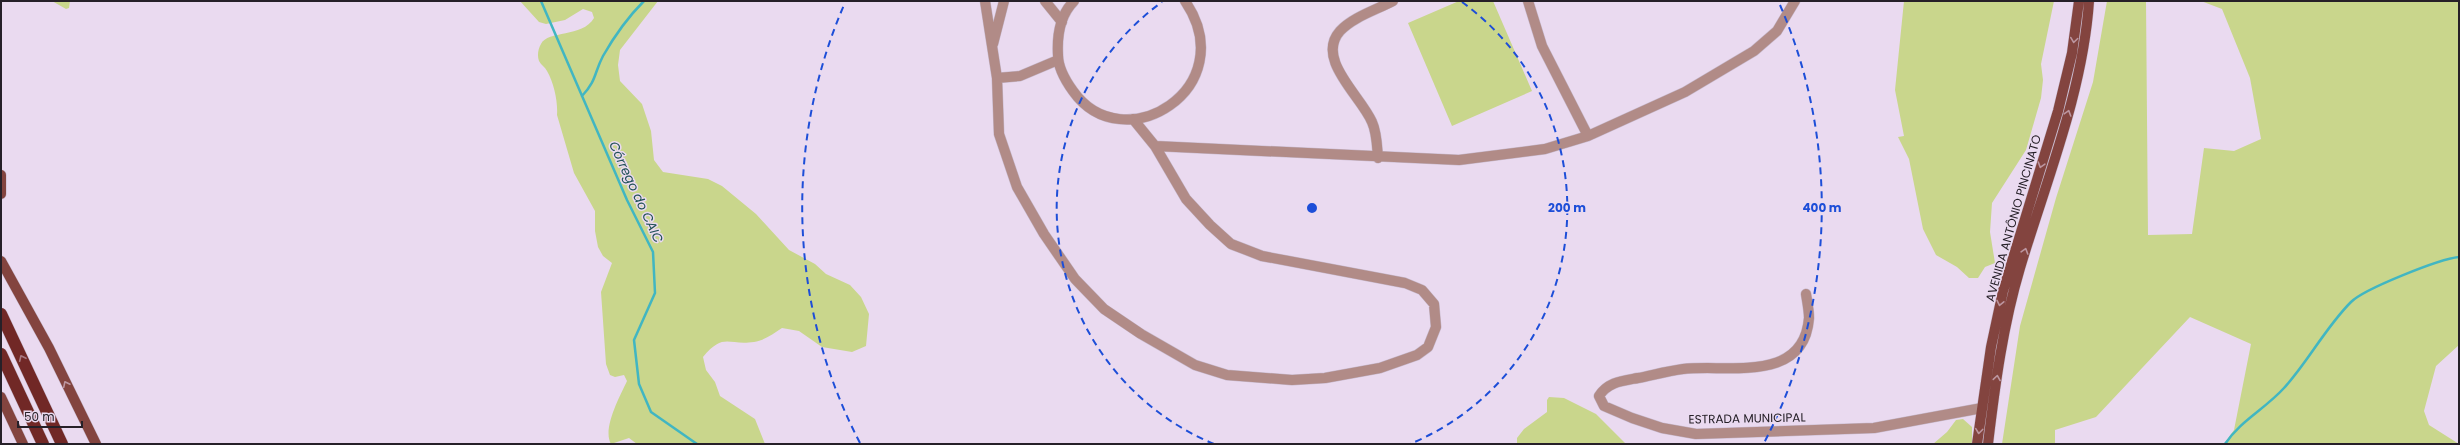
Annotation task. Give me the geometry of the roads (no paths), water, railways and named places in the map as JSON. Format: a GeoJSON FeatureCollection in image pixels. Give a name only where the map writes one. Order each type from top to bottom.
{"type":"FeatureCollection","features":[{"type":"Feature","properties":{"kind":"highway"},"geometry":{"type":"LineString","coordinates":[[1,314],[62,444]]}},
{"type":"Feature","properties":{"kind":"highway"},"geometry":{"type":"LineString","coordinates":[[1,354],[43,444]]}},
{"type":"Feature","properties":{"kind":"main road","name":"AVENIDA ANTÔNIO PINCINATO"},"geometry":{"type":"LineString","coordinates":[[1977,444],[2003,292],[2058,111],[2072,52],[2079,1]]}},
{"type":"Feature","properties":{"kind":"main road","name":"AVENIDA ANTÔNIO PINCINATO"},"geometry":{"type":"LineString","coordinates":[[1988,444],[2003,338],[2019,270],[2069,108],[2080,60],[2089,1]]}},
{"type":"Feature","properties":{"kind":"main road"},"geometry":{"type":"LineString","coordinates":[[1,175],[1,194]]}},
{"type":"Feature","properties":{"kind":"main road"},"geometry":{"type":"LineString","coordinates":[[1,260],[49,348],[96,444]]}},
{"type":"Feature","properties":{"kind":"main road"},"geometry":{"type":"LineString","coordinates":[[1,397],[23,444]]}},
{"type":"Feature","properties":{"kind":"street"},"geometry":{"type":"LineString","coordinates":[[984,1],[996,78],[1000,134],[1017,187],[1044,234],[1075,279],[1104,309],[1141,334],[1194,365],[1227,375],[1292,380],[1325,378],[1380,368],[1417,355],[1428,348],[1436,327],[1434,304],[1422,290],[1405,283],[1262,256],[1231,244],[1210,226],[1186,199],[1155,146],[1133,119]]}},
{"type":"Feature","properties":{"kind":"street"},"geometry":{"type":"LineString","coordinates":[[992,48],[1004,1]]}},
{"type":"Feature","properties":{"kind":"street"},"geometry":{"type":"LineString","coordinates":[[1045,1],[1062,22]]}},
{"type":"Feature","properties":{"kind":"street"},"geometry":{"type":"LineString","coordinates":[[1074,1],[1062,22],[1057,41],[1058,60],[1065,80],[1082,101],[1093,110],[1112,117],[1133,119],[1155,114],[1174,103],[1189,86],[1198,66],[1201,43],[1196,21],[1184,1]]}},
{"type":"Feature","properties":{"kind":"street"},"geometry":{"type":"LineString","coordinates":[[1378,158],[1377,139],[1372,122],[1333,60],[1333,43],[1340,32],[1347,25],[1393,1]]}},
{"type":"Feature","properties":{"kind":"street"},"geometry":{"type":"LineString","coordinates":[[1528,1],[1542,46],[1588,136]]}},
{"type":"Feature","properties":{"kind":"street"},"geometry":{"type":"LineString","coordinates":[[1155,146],[1378,158],[1459,160],[1546,149],[1588,136],[1686,92],[1754,51],[1777,31],[1795,1]]}},
{"type":"Feature","properties":{"kind":"street"},"geometry":{"type":"LineString","coordinates":[[996,78],[1020,76],[1058,60]]}},
{"type":"Feature","properties":{"kind":"street","name":"ESTRADA MUNICIPAL"},"geometry":{"type":"LineString","coordinates":[[1806,294],[1809,318],[1802,342],[1791,356],[1764,367],[1684,369],[1617,382],[1605,388],[1599,396],[1604,406],[1632,418],[1662,428],[1696,434],[1874,428],[1982,408]]}},
{"type":"Feature","properties":{"kind":"waterway","name":"Córrego do CAIC"},"geometry":{"type":"LineString","coordinates":[[541,1],[627,200],[653,252],[655,293],[634,340],[639,384],[651,412],[697,444]]}},
{"type":"Feature","properties":{"kind":"waterway"},"geometry":{"type":"LineString","coordinates":[[582,96],[593,81],[600,62],[612,41],[627,20],[644,1]]}},
{"type":"Feature","properties":{"kind":"waterway"},"geometry":{"type":"LineString","coordinates":[[2225,444],[2238,428],[2277,395],[2293,378],[2333,323],[2351,302],[2359,296],[2402,275],[2436,263],[2459,257]]}}]}
